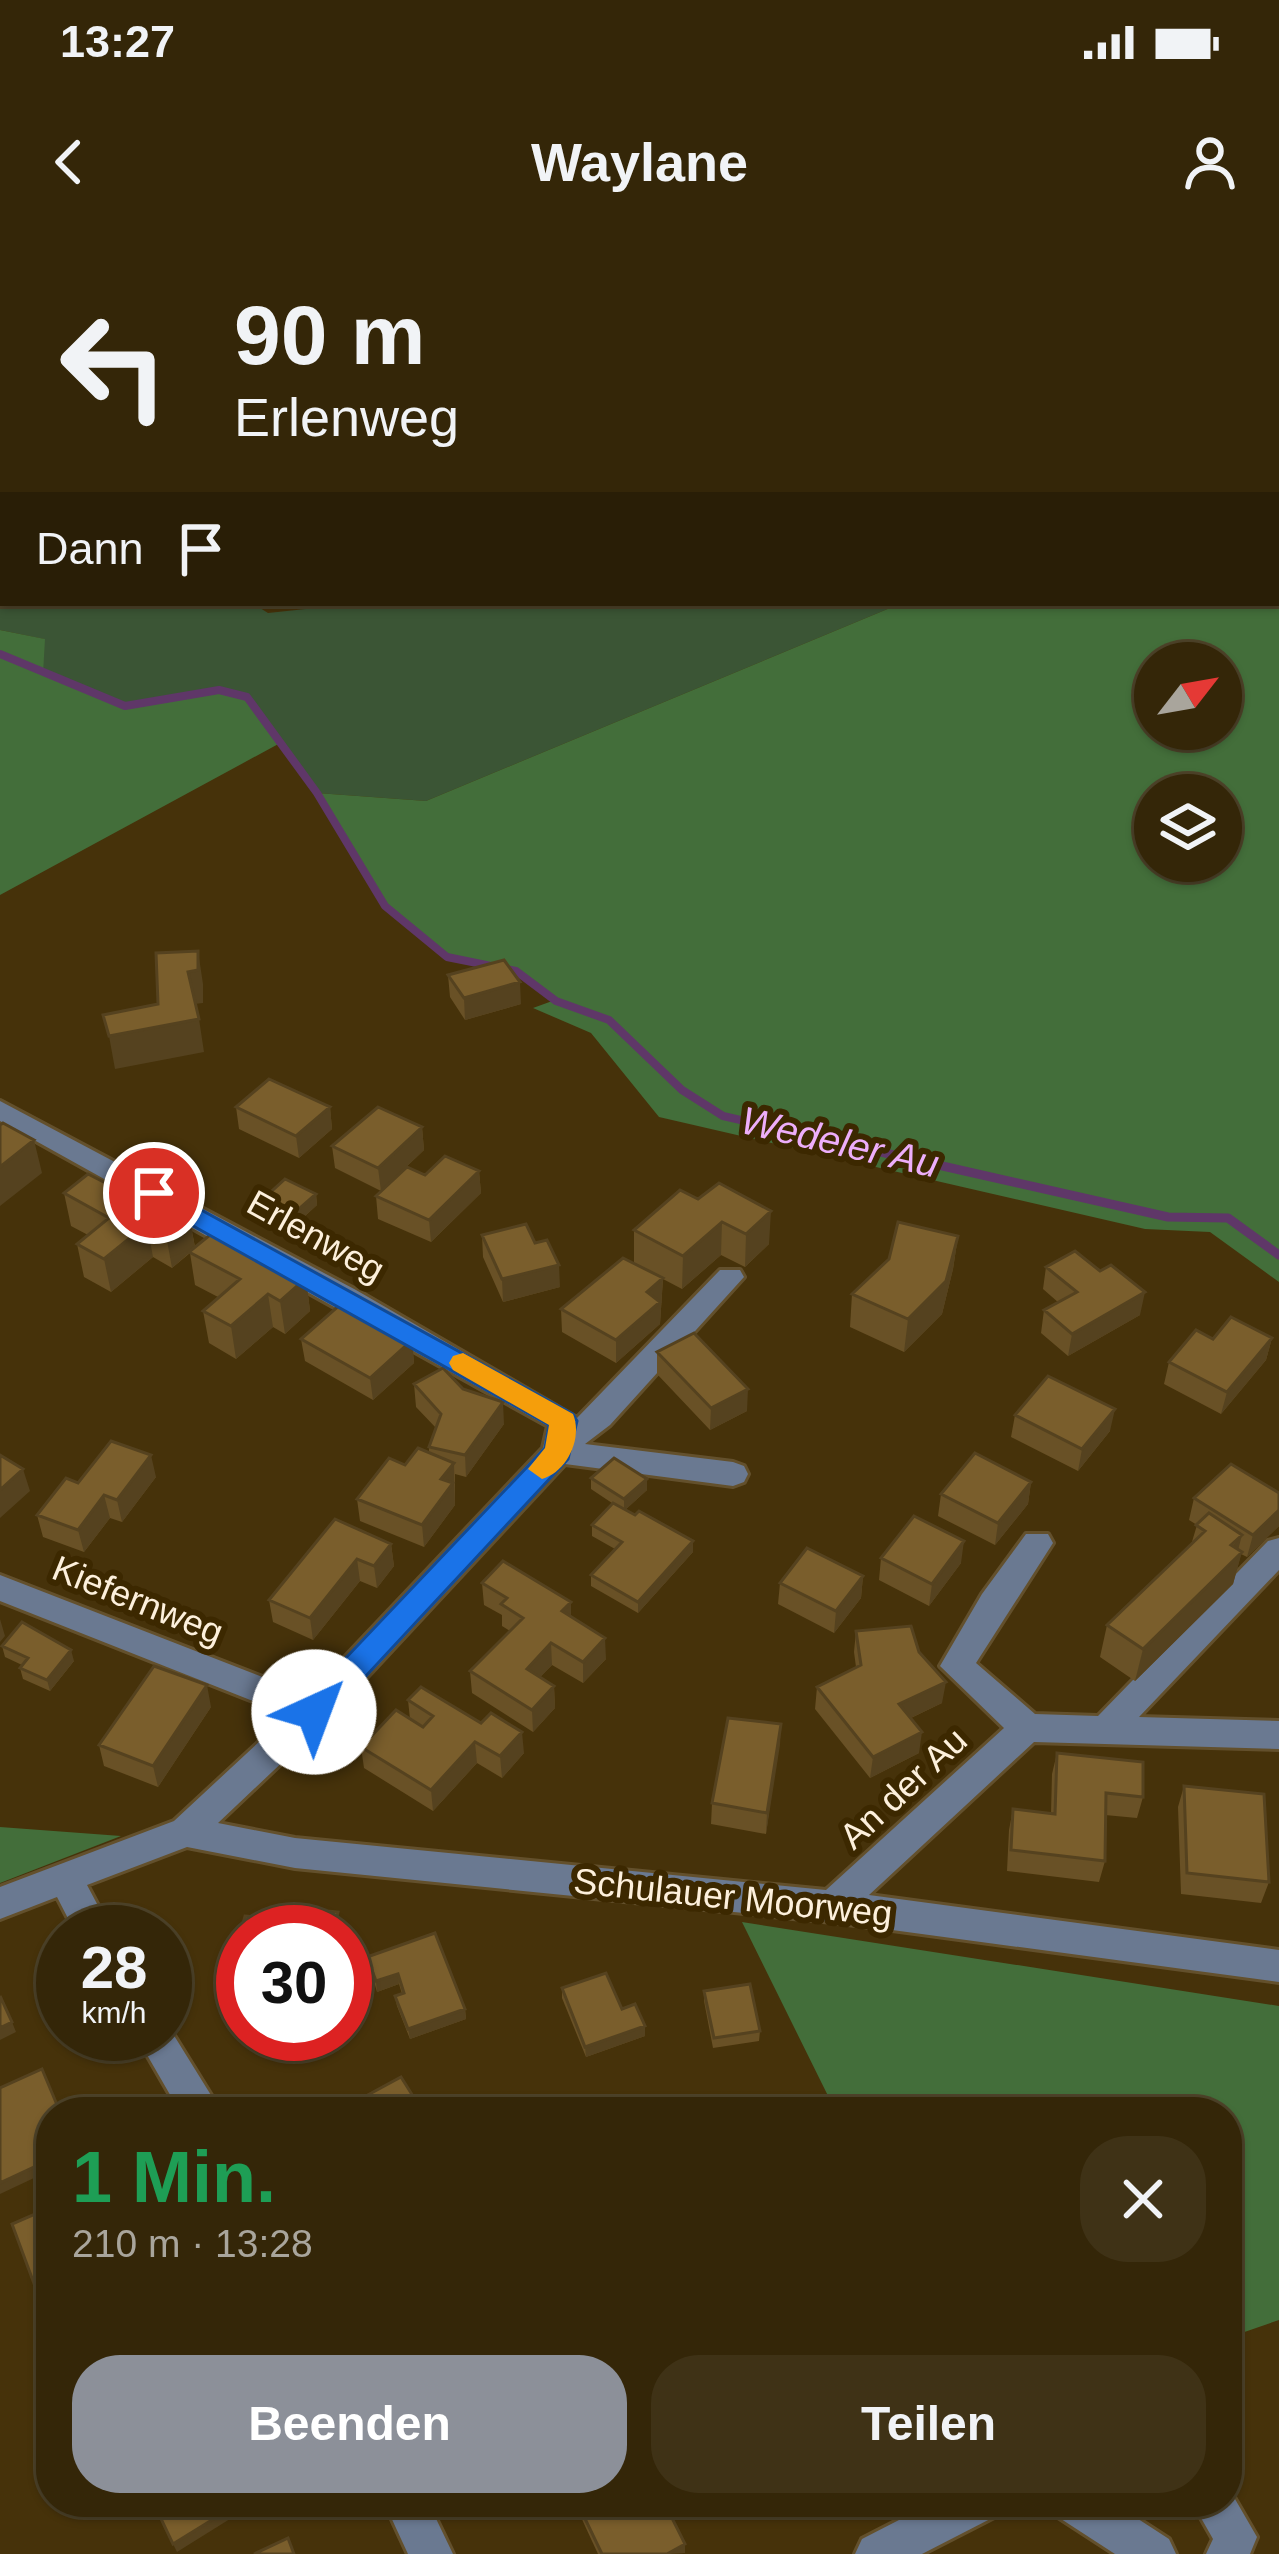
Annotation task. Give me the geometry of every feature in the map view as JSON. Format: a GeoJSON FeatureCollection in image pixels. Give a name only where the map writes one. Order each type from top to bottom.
{"type":"FeatureCollection","features":[{"type":"Feature","properties":{"kind":"street","name":"Erlenweg"},"geometry":{"type":"LineString","coordinates":[[0,1110],[564,1421],[558,1450]]}},
{"type":"Feature","properties":{"kind":"street"},"geometry":{"type":"LineString","coordinates":[[0,1903],[186,1832],[314,1712],[558,1450],[599,1417],[730,1277]]}},
{"type":"Feature","properties":{"kind":"street"},"geometry":{"type":"LineString","coordinates":[[558,1450],[733,1474]]}},
{"type":"Feature","properties":{"kind":"street","name":"An der Au"},"geometry":{"type":"LineString","coordinates":[[833,1906],[1027,1728],[956,1666],[993,1603],[1037,1543]]}},
{"type":"Feature","properties":{"kind":"street"},"geometry":{"type":"LineString","coordinates":[[1105,1731],[1279,1550]]}},
{"type":"Feature","properties":{"kind":"street","name":"Kiefernweg"},"geometry":{"type":"LineString","coordinates":[[0,1588],[314,1712]]}},
{"type":"Feature","properties":{"kind":"street"},"geometry":{"type":"LineString","coordinates":[[1027,1728],[1279,1735]]}},
{"type":"Feature","properties":{"kind":"street","name":"Schulauer Moorweg"},"geometry":{"type":"LineString","coordinates":[[186,1832],[295,1853],[833,1906],[1279,1966]]}},
{"type":"Feature","properties":{"kind":"street"},"geometry":{"type":"LineString","coordinates":[[64,1878],[79,1905]]}},
{"type":"Feature","properties":{"kind":"street"},"geometry":{"type":"LineString","coordinates":[[170,2061],[192,2097]]}},
{"type":"Feature","properties":{"kind":"street"},"geometry":{"type":"LineString","coordinates":[[412,2517],[431,2554]]}},
{"type":"Feature","properties":{"kind":"street"},"geometry":{"type":"LineString","coordinates":[[877,2554],[950,2517]]}},
{"type":"Feature","properties":{"kind":"street"},"geometry":{"type":"LineString","coordinates":[[1096,2517],[1154,2554]]}},
{"type":"Feature","properties":{"kind":"street"},"geometry":{"type":"LineString","coordinates":[[1223,2517],[1236,2537],[1228,2554]]}},
{"type":"Feature","properties":{"kind":"green space"},"geometry":{"type":"Polygon","coordinates":[[[0,606],[257,606],[268,613],[334,606],[895,606],[426,801],[317,793],[252,702],[221,692],[139,706],[112,703],[42,674],[44,639],[0,630],[0,606]]]}},
{"type":"Feature","properties":{"kind":"green space"},"geometry":{"type":"Polygon","coordinates":[[[895,606],[1279,606],[1279,1282],[1210,1232],[1145,1229],[659,1117],[591,1033],[533,1008],[555,1000],[516,971],[447,957],[385,906],[317,793],[426,801],[895,606]]]}},
{"type":"Feature","properties":{"kind":"green space"},"geometry":{"type":"Polygon","coordinates":[[[0,630],[45,639],[43,674],[125,706],[232,691],[252,701],[282,742],[0,895],[0,630]]]}},
{"type":"Feature","properties":{"kind":"green space"},"geometry":{"type":"Polygon","coordinates":[[[0,1827],[121,1836],[0,1883],[0,1827]]]}},
{"type":"Feature","properties":{"kind":"green space"},"geometry":{"type":"Polygon","coordinates":[[[742,1922],[1279,2006],[1279,2320],[1242,2333],[1242,2097],[829,2097],[742,1922]]]}},
{"type":"Feature","properties":{"kind":"building"},"geometry":{"type":"Polygon","coordinates":[[[198,951],[198,970],[188,972],[199,1019],[109,1036],[103,1015],[158,1004],[156,953],[198,951]]]}},
{"type":"Feature","properties":{"kind":"building"},"geometry":{"type":"Polygon","coordinates":[[[504,960],[520,982],[464,998],[448,975],[504,960]]]}},
{"type":"Feature","properties":{"kind":"building"},"geometry":{"type":"Polygon","coordinates":[[[269,1079],[330,1107],[296,1136],[236,1107],[269,1079]]]}},
{"type":"Feature","properties":{"kind":"building"},"geometry":{"type":"Polygon","coordinates":[[[378,1107],[422,1127],[378,1168],[332,1146],[378,1107]]]}},
{"type":"Feature","properties":{"kind":"building"},"geometry":{"type":"Polygon","coordinates":[[[0,1125],[34,1140],[0,1167],[0,1125]]]}},
{"type":"Feature","properties":{"kind":"building"},"geometry":{"type":"Polygon","coordinates":[[[445,1156],[479,1171],[429,1220],[376,1196],[407,1167],[425,1175],[445,1156]]]}},
{"type":"Feature","properties":{"kind":"building"},"geometry":{"type":"Polygon","coordinates":[[[88,1174],[127,1194],[136,1187],[189,1215],[166,1235],[147,1224],[104,1259],[77,1244],[109,1218],[64,1193],[88,1174]]]}},
{"type":"Feature","properties":{"kind":"building"},"geometry":{"type":"Polygon","coordinates":[[[285,1179],[316,1194],[291,1216],[261,1201],[285,1179]]]}},
{"type":"Feature","properties":{"kind":"building"},"geometry":{"type":"Polygon","coordinates":[[[719,1183],[771,1211],[746,1234],[722,1222],[683,1256],[634,1230],[680,1190],[698,1199],[719,1183]]]}},
{"type":"Feature","properties":{"kind":"building"},"geometry":{"type":"Polygon","coordinates":[[[898,1222],[958,1236],[946,1281],[908,1319],[852,1294],[889,1259],[898,1222]]]}},
{"type":"Feature","properties":{"kind":"building"},"geometry":{"type":"Polygon","coordinates":[[[526,1224],[535,1243],[547,1240],[559,1265],[502,1279],[482,1235],[526,1224]]]}},
{"type":"Feature","properties":{"kind":"building"},"geometry":{"type":"Polygon","coordinates":[[[216,1230],[306,1278],[280,1301],[268,1294],[231,1326],[203,1311],[240,1279],[189,1252],[216,1230]]]}},
{"type":"Feature","properties":{"kind":"building"},"geometry":{"type":"Polygon","coordinates":[[[1075,1251],[1100,1271],[1111,1265],[1145,1292],[1072,1334],[1044,1310],[1077,1292],[1046,1267],[1075,1251]]]}},
{"type":"Feature","properties":{"kind":"building"},"geometry":{"type":"Polygon","coordinates":[[[623,1258],[663,1278],[647,1292],[660,1302],[616,1340],[561,1309],[623,1258]]]}},
{"type":"Feature","properties":{"kind":"building"},"geometry":{"type":"Polygon","coordinates":[[[343,1302],[412,1340],[370,1378],[301,1339],[343,1302]]]}},
{"type":"Feature","properties":{"kind":"building"},"geometry":{"type":"Polygon","coordinates":[[[1231,1317],[1272,1338],[1227,1392],[1169,1362],[1196,1330],[1213,1339],[1231,1317]]]}},
{"type":"Feature","properties":{"kind":"building"},"geometry":{"type":"Polygon","coordinates":[[[694,1333],[748,1389],[711,1408],[657,1352],[694,1333]]]}},
{"type":"Feature","properties":{"kind":"building"},"geometry":{"type":"Polygon","coordinates":[[[443,1368],[463,1389],[503,1402],[465,1455],[429,1447],[441,1414],[414,1384],[443,1368]]]}},
{"type":"Feature","properties":{"kind":"building"},"geometry":{"type":"Polygon","coordinates":[[[1048,1376],[1115,1409],[1082,1449],[1015,1415],[1048,1376]]]}},
{"type":"Feature","properties":{"kind":"building"},"geometry":{"type":"Polygon","coordinates":[[[111,1441],[151,1455],[117,1500],[104,1495],[78,1530],[37,1515],[66,1478],[78,1483],[111,1441]]]}},
{"type":"Feature","properties":{"kind":"building"},"geometry":{"type":"Polygon","coordinates":[[[418,1448],[454,1463],[441,1479],[453,1483],[422,1525],[357,1499],[389,1458],[405,1465],[418,1448]]]}},
{"type":"Feature","properties":{"kind":"building"},"geometry":{"type":"Polygon","coordinates":[[[975,1453],[1031,1482],[998,1523],[941,1494],[975,1453]]]}},
{"type":"Feature","properties":{"kind":"building"},"geometry":{"type":"Polygon","coordinates":[[[0,1455],[23,1469],[0,1490],[0,1455]]]}},
{"type":"Feature","properties":{"kind":"building"},"geometry":{"type":"Polygon","coordinates":[[[614,1458],[647,1479],[624,1499],[591,1478],[614,1458]]]}},
{"type":"Feature","properties":{"kind":"building"},"geometry":{"type":"Polygon","coordinates":[[[1231,1464],[1279,1493],[1279,1510],[1253,1535],[1194,1498],[1231,1464]]]}},
{"type":"Feature","properties":{"kind":"building"},"geometry":{"type":"Polygon","coordinates":[[[613,1503],[635,1515],[639,1511],[693,1541],[638,1602],[591,1575],[622,1542],[592,1525],[613,1503]]]}},
{"type":"Feature","properties":{"kind":"building"},"geometry":{"type":"Polygon","coordinates":[[[1209,1513],[1242,1535],[1231,1545],[1242,1552],[1143,1649],[1107,1625],[1205,1531],[1196,1525],[1209,1513]]]}},
{"type":"Feature","properties":{"kind":"building"},"geometry":{"type":"Polygon","coordinates":[[[914,1516],[964,1541],[932,1584],[881,1558],[914,1516]]]}},
{"type":"Feature","properties":{"kind":"building"},"geometry":{"type":"Polygon","coordinates":[[[335,1519],[391,1544],[374,1566],[357,1559],[310,1618],[269,1600],[335,1519]]]}},
{"type":"Feature","properties":{"kind":"building"},"geometry":{"type":"Polygon","coordinates":[[[807,1548],[863,1576],[836,1611],[780,1583],[807,1548]]]}},
{"type":"Feature","properties":{"kind":"building"},"geometry":{"type":"Polygon","coordinates":[[[503,1561],[571,1602],[562,1611],[605,1638],[583,1662],[551,1643],[527,1669],[554,1686],[532,1710],[470,1671],[523,1618],[501,1604],[507,1598],[482,1583],[503,1561]]]}},
{"type":"Feature","properties":{"kind":"building"},"geometry":{"type":"Polygon","coordinates":[[[22,1622],[71,1650],[47,1680],[20,1668],[28,1658],[2,1646],[22,1622]]]}},
{"type":"Feature","properties":{"kind":"building"},"geometry":{"type":"Polygon","coordinates":[[[911,1626],[919,1652],[946,1682],[899,1704],[922,1732],[873,1757],[817,1687],[861,1665],[856,1631],[911,1626]]]}},
{"type":"Feature","properties":{"kind":"building"},"geometry":{"type":"Polygon","coordinates":[[[154,1666],[207,1685],[153,1766],[99,1745],[154,1666]]]}},
{"type":"Feature","properties":{"kind":"building"},"geometry":{"type":"Polygon","coordinates":[[[421,1687],[481,1723],[491,1713],[522,1732],[500,1756],[475,1742],[431,1790],[361,1747],[396,1710],[423,1727],[433,1716],[408,1700],[421,1687]]]}},
{"type":"Feature","properties":{"kind":"building"},"geometry":{"type":"Polygon","coordinates":[[[728,1718],[781,1724],[767,1813],[712,1803],[728,1718]]]}},
{"type":"Feature","properties":{"kind":"building"},"geometry":{"type":"Polygon","coordinates":[[[1057,1753],[1143,1762],[1143,1797],[1106,1793],[1105,1861],[1011,1850],[1013,1809],[1055,1814],[1057,1753]]]}},
{"type":"Feature","properties":{"kind":"building"},"geometry":{"type":"Polygon","coordinates":[[[1184,1786],[1264,1794],[1269,1882],[1187,1873],[1184,1786]]]}},
{"type":"Feature","properties":{"kind":"building"},"geometry":{"type":"Polygon","coordinates":[[[435,1933],[465,2009],[408,2029],[395,1996],[404,1993],[398,1974],[376,1981],[372,1955],[435,1933]]]}},
{"type":"Feature","properties":{"kind":"building"},"geometry":{"type":"Polygon","coordinates":[[[606,1973],[622,2009],[635,2004],[645,2026],[585,2047],[562,1988],[606,1973]]]}},
{"type":"Feature","properties":{"kind":"building"},"geometry":{"type":"Polygon","coordinates":[[[750,1984],[760,2031],[714,2038],[704,1991],[750,1984]]]}},
{"type":"Feature","properties":{"kind":"building"},"geometry":{"type":"Polygon","coordinates":[[[0,1996],[12,2022],[0,2028],[0,1996]]]}},
{"type":"Feature","properties":{"kind":"building"},"geometry":{"type":"Polygon","coordinates":[[[42,2069],[54,2097],[36,2097],[36,2166],[0,2183],[0,2088],[42,2069]]]}},
{"type":"Feature","properties":{"kind":"building"},"geometry":{"type":"Polygon","coordinates":[[[401,2077],[414,2097],[364,2097],[401,2077]]]}},
{"type":"Feature","properties":{"kind":"building"},"geometry":{"type":"Polygon","coordinates":[[[36,2214],[36,2289],[12,2224],[36,2214]]]}},
{"type":"Feature","properties":{"kind":"building"},"geometry":{"type":"Polygon","coordinates":[[[160,2517],[217,2517],[173,2544],[160,2517]]]}},
{"type":"Feature","properties":{"kind":"building"},"geometry":{"type":"Polygon","coordinates":[[[584,2517],[672,2517],[685,2544],[667,2554],[602,2554],[584,2517]]]}},
{"type":"Feature","properties":{"kind":"building"},"geometry":{"type":"Polygon","coordinates":[[[288,2538],[294,2554],[254,2554],[288,2538]]]}},
{"type":"Feature","properties":{"kind":"waterway","name":"Wedeler Au"},"geometry":{"type":"LineString","coordinates":[[0,654],[125,706],[219,690],[247,697],[317,793],[385,906],[447,957],[516,971],[556,1001],[609,1020],[682,1090],[723,1116],[788,1131]]}},
{"type":"Feature","properties":{"kind":"waterway","name":"Wedeler Au"},"geometry":{"type":"LineString","coordinates":[[788,1131],[1168,1217],[1228,1218],[1279,1255]]}},
{"type":"Feature","properties":{"kind":"waterway","name":"Wedeler Au"},"geometry":{"type":"LineString","coordinates":[[788,1131],[801,1134]]}},
{"type":"Feature","properties":{"kind":"slow traffic"},"geometry":{"type":"LineString","coordinates":[[463,1363],[564,1421],[558,1452],[542,1469]]}},
{"type":"Feature","properties":{"kind":"route"},"geometry":{"type":"LineString","coordinates":[[154,1193],[564,1421],[558,1452],[314,1712]]}}]}
